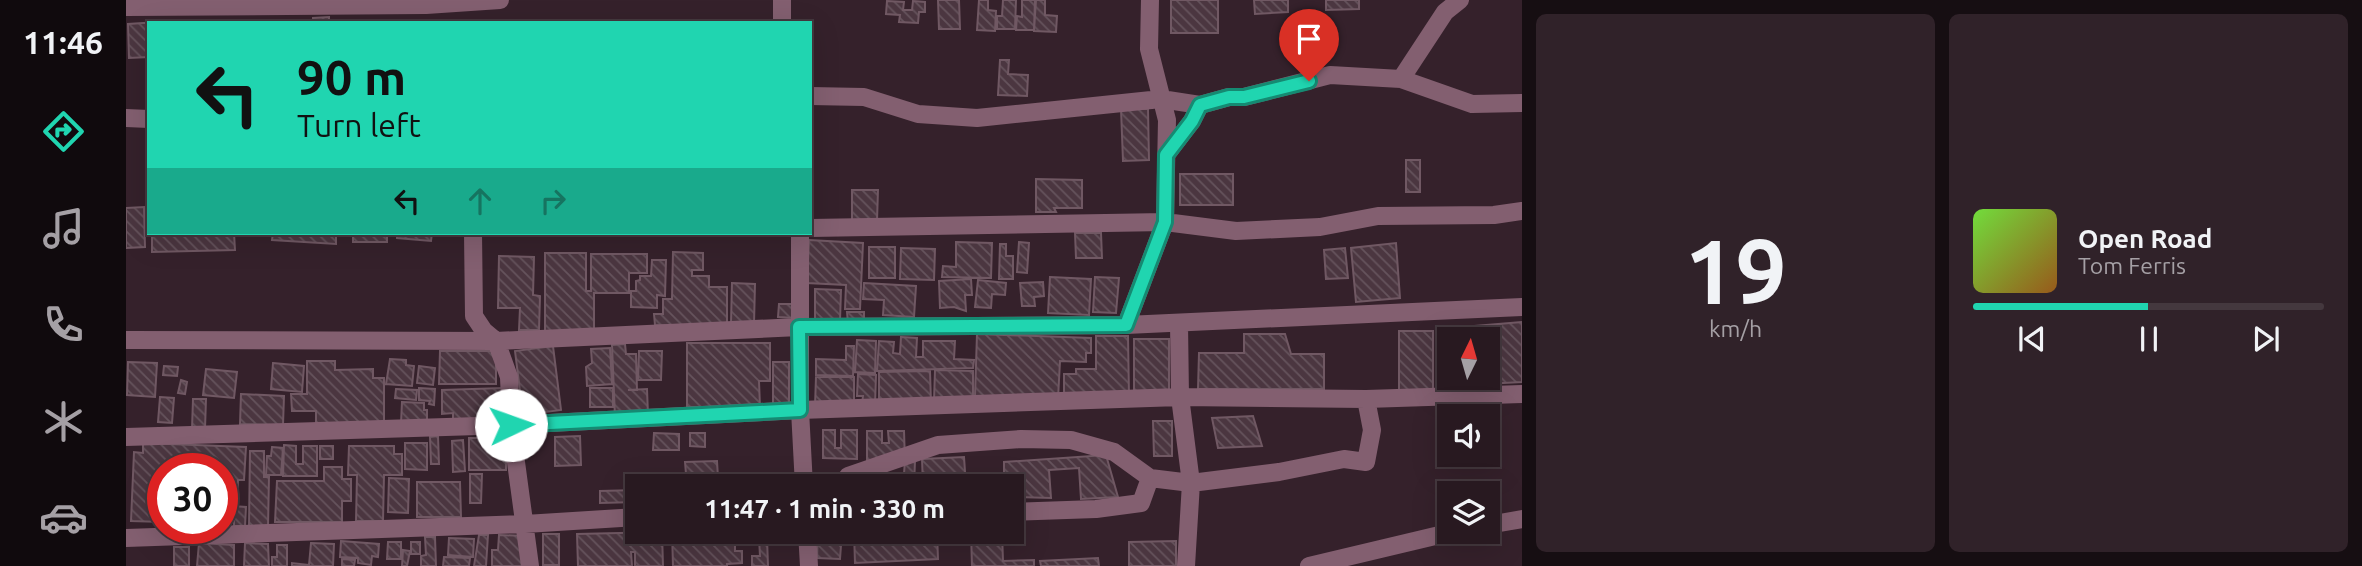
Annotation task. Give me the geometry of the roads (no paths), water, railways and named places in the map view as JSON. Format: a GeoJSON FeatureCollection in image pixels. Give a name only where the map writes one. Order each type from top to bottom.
{"type":"FeatureCollection","features":[{"type":"Feature","properties":{"kind":"street"},"geometry":{"type":"LineString","coordinates":[[126,7],[425,9],[500,0]]}},
{"type":"Feature","properties":{"kind":"street"},"geometry":{"type":"LineString","coordinates":[[782,0],[782,21]]}},
{"type":"Feature","properties":{"kind":"street"},"geometry":{"type":"LineString","coordinates":[[1126,325],[1165,222],[1167,120],[1149,49],[1150,0]]}},
{"type":"Feature","properties":{"kind":"street"},"geometry":{"type":"LineString","coordinates":[[1401,79],[1445,12],[1460,0]]}},
{"type":"Feature","properties":{"kind":"street"},"geometry":{"type":"LineString","coordinates":[[812,96],[864,97],[918,114],[977,118],[1161,99],[1200,105],[1331,75],[1401,79],[1472,104],[1522,103]]}},
{"type":"Feature","properties":{"kind":"street"},"geometry":{"type":"LineString","coordinates":[[1166,155],[1192,121],[1200,105]]}},
{"type":"Feature","properties":{"kind":"street"},"geometry":{"type":"LineString","coordinates":[[126,118],[147,119]]}},
{"type":"Feature","properties":{"kind":"street"},"geometry":{"type":"LineString","coordinates":[[812,228],[1165,222],[1236,231],[1320,227],[1378,216],[1494,215],[1522,211]]}},
{"type":"Feature","properties":{"kind":"street"},"geometry":{"type":"LineString","coordinates":[[473,235],[474,316],[484,331],[496,341],[509,377],[511,425],[530,566]]}},
{"type":"Feature","properties":{"kind":"street"},"geometry":{"type":"LineString","coordinates":[[800,235],[800,410],[803,474]]}},
{"type":"Feature","properties":{"kind":"street"},"geometry":{"type":"LineString","coordinates":[[126,340],[496,341],[799,327],[1126,325],[1522,307]]}},
{"type":"Feature","properties":{"kind":"street"},"geometry":{"type":"LineString","coordinates":[[1179,323],[1180,397],[1191,483],[1186,566]]}},
{"type":"Feature","properties":{"kind":"street"},"geometry":{"type":"LineString","coordinates":[[126,436],[511,425],[800,410],[1180,397],[1366,398],[1522,394]]}},
{"type":"Feature","properties":{"kind":"street"},"geometry":{"type":"LineString","coordinates":[[854,474],[938,445],[1021,439],[1071,440],[1114,452],[1150,478],[1191,483],[1279,472],[1344,459],[1366,462],[1372,430],[1366,398]]}},
{"type":"Feature","properties":{"kind":"street"},"geometry":{"type":"LineString","coordinates":[[1024,512],[1096,509],[1141,503],[1150,478]]}},
{"type":"Feature","properties":{"kind":"street"},"geometry":{"type":"LineString","coordinates":[[126,538],[525,524],[625,518]]}},
{"type":"Feature","properties":{"kind":"street"},"geometry":{"type":"LineString","coordinates":[[1500,523],[1522,519]]}},
{"type":"Feature","properties":{"kind":"street"},"geometry":{"type":"LineString","coordinates":[[1309,566],[1437,536]]}},
{"type":"Feature","properties":{"kind":"street"},"geometry":{"type":"LineString","coordinates":[[808,544],[809,566]]}}]}
